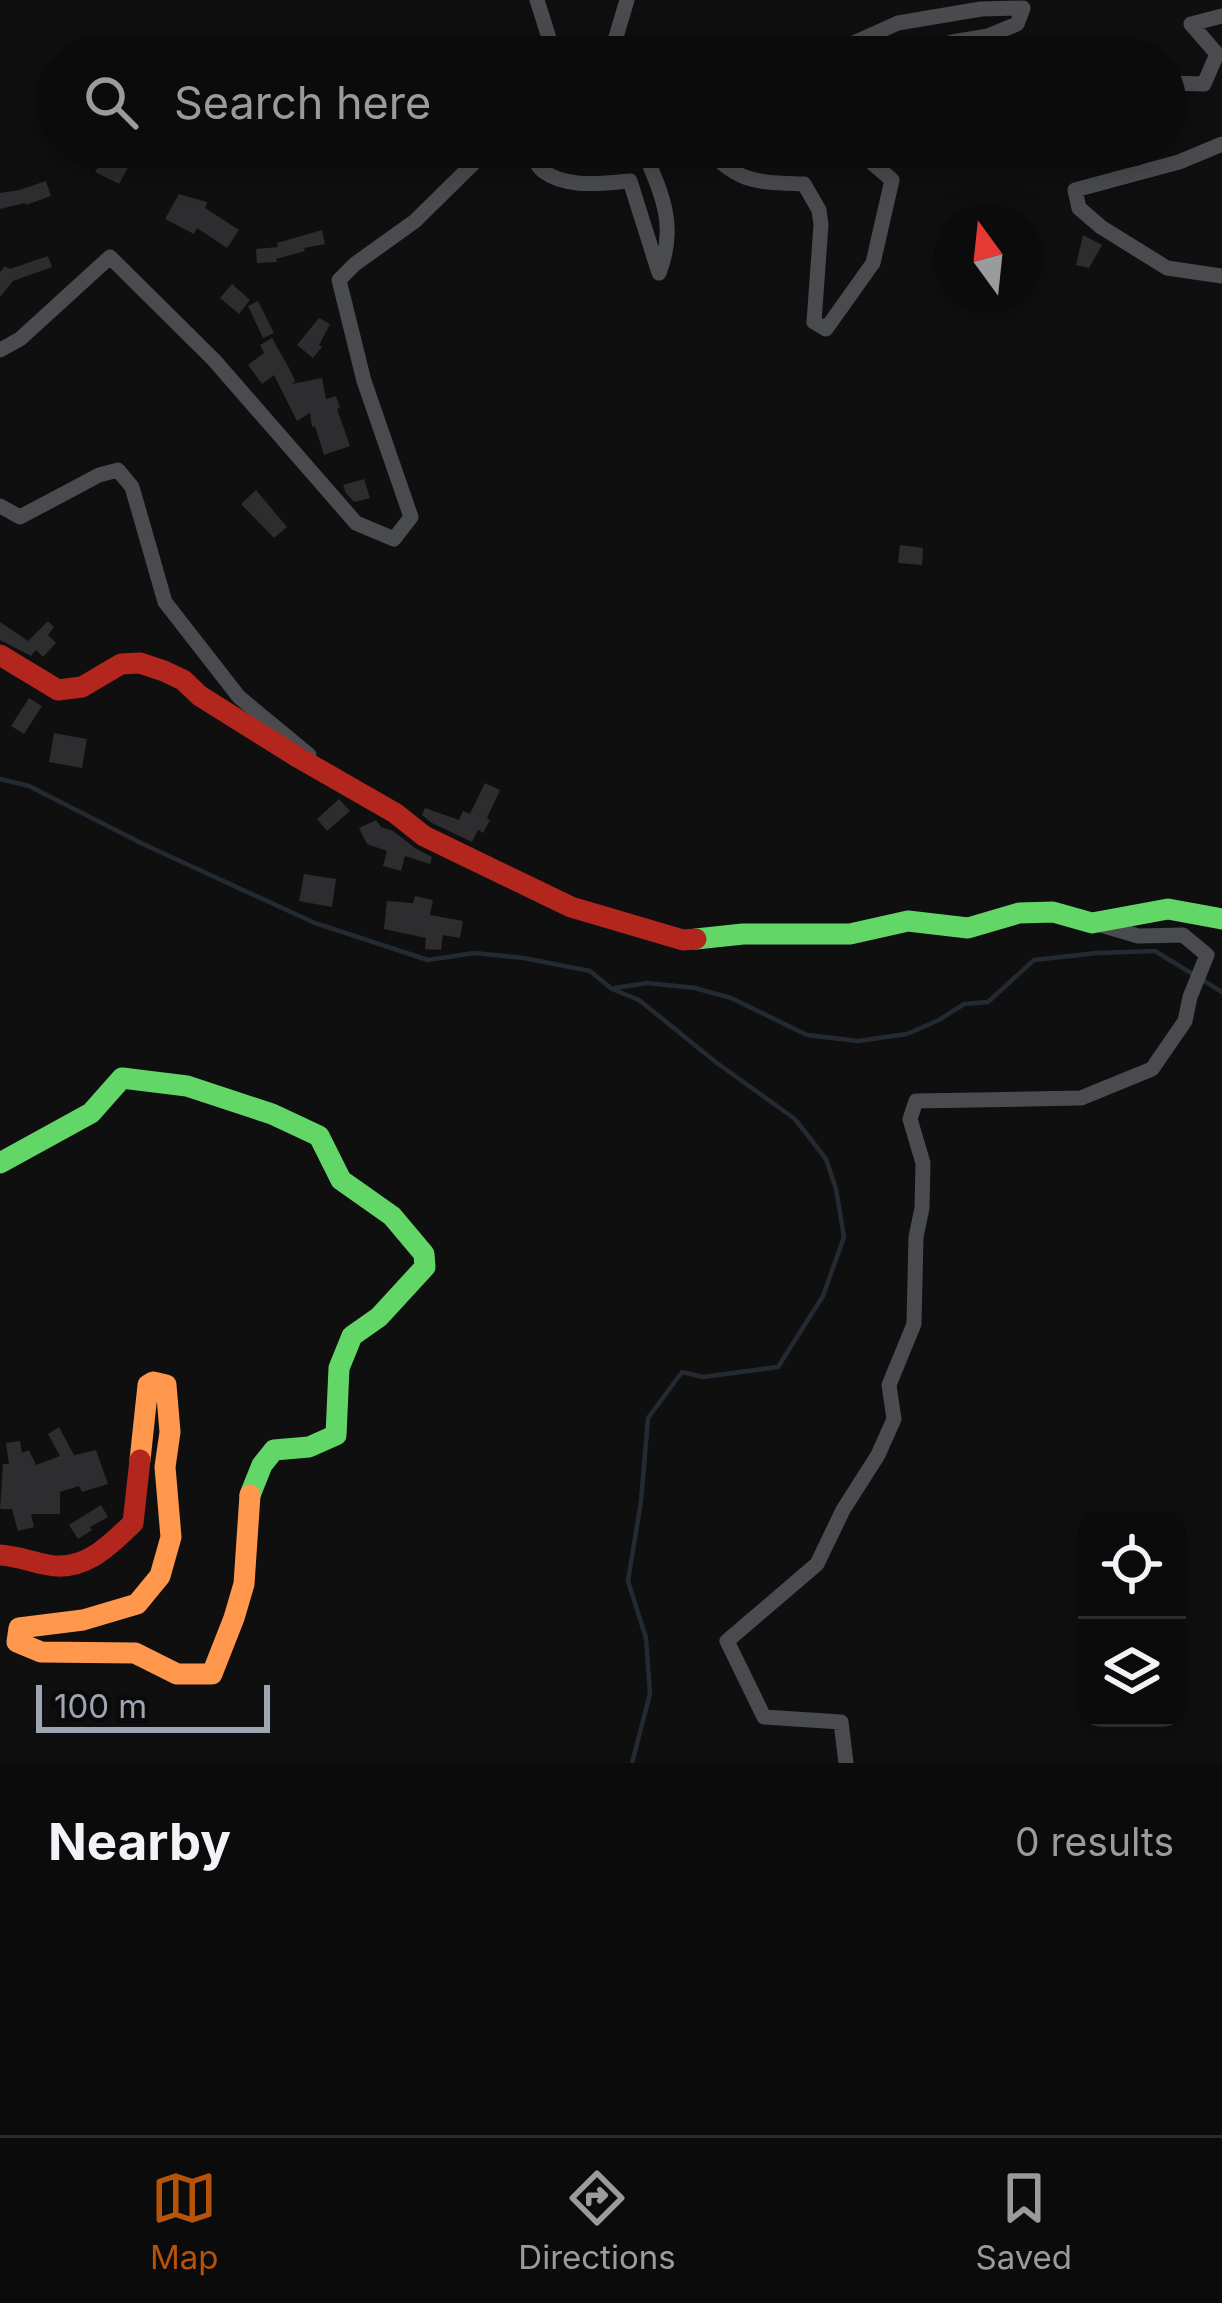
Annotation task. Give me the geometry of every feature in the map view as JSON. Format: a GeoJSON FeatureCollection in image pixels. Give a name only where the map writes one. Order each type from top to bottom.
{"type":"FeatureCollection","features":[{"type":"Feature","properties":{"kind":"street"},"geometry":{"type":"LineString","coordinates":[[537,0],[548,36]]}},
{"type":"Feature","properties":{"kind":"street"},"geometry":{"type":"LineString","coordinates":[[616,36],[627,0]]}},
{"type":"Feature","properties":{"kind":"street"},"geometry":{"type":"LineString","coordinates":[[869,36],[898,23],[981,9],[1023,8],[1017,24],[988,36]]}},
{"type":"Feature","properties":{"kind":"street"},"geometry":{"type":"LineString","coordinates":[[1186,84],[1204,84],[1217,54],[1191,24],[1222,16]]}},
{"type":"Feature","properties":{"kind":"street"},"geometry":{"type":"LineString","coordinates":[[1186,159],[1222,144]]}},
{"type":"Feature","properties":{"kind":"street"},"geometry":{"type":"LineString","coordinates":[[0,350],[20,339],[110,257],[214,359],[356,523],[394,539],[411,517],[364,381],[340,280],[415,221],[469,168]]}},
{"type":"Feature","properties":{"kind":"street"},"geometry":{"type":"LineString","coordinates":[[541,168],[581,184],[630,182],[659,273],[668,249],[666,206],[651,168]]}},
{"type":"Feature","properties":{"kind":"street"},"geometry":{"type":"LineString","coordinates":[[727,168],[750,182],[804,184],[819,210],[821,225],[814,322],[826,328],[873,263],[892,181],[877,168]]}},
{"type":"Feature","properties":{"kind":"street"},"geometry":{"type":"LineString","coordinates":[[1157,168],[1075,190],[1078,208],[1167,268],[1222,276]]}},
{"type":"Feature","properties":{"kind":"street"},"geometry":{"type":"LineString","coordinates":[[0,506],[20,518],[99,475],[118,470],[132,487],[165,602],[239,697],[349,788]]}},
{"type":"Feature","properties":{"kind":"street"},"geometry":{"type":"LineString","coordinates":[[0,655],[58,690],[82,687],[121,664],[140,663],[164,671],[424,836],[571,907],[683,940],[743,934],[850,934],[908,921],[968,928],[1019,913],[1053,912],[1138,935],[1184,935],[1207,955],[1184,1021],[1151,1069],[1082,1098],[916,1101],[910,1119],[923,1163],[922,1208],[916,1237],[914,1324],[889,1384],[894,1420],[817,1564],[727,1641],[764,1717],[842,1722],[846,1763]]}},
{"type":"Feature","properties":{"kind":"street"},"geometry":{"type":"LineString","coordinates":[[1092,923],[1168,909],[1222,919]]}},
{"type":"Feature","properties":{"kind":"street"},"geometry":{"type":"LineString","coordinates":[[0,1162],[92,1113],[122,1078],[187,1086],[272,1114],[320,1136],[341,1180],[392,1216],[424,1254],[425,1267],[379,1316],[352,1336],[339,1368],[336,1435],[309,1447],[274,1450],[258,1466],[249,1497],[244,1583],[212,1674],[177,1673],[135,1653],[41,1652],[17,1642],[19,1628],[83,1620],[137,1604],[160,1576],[170,1537],[166,1385],[148,1385],[133,1523],[86,1564],[55,1568],[14,1555],[0,1556]]}},
{"type":"Feature","properties":{"kind":"building"},"geometry":{"type":"Polygon","coordinates":[[[97,168],[128,168],[119,184],[95,172],[97,168]]]}},
{"type":"Feature","properties":{"kind":"building"},"geometry":{"type":"Polygon","coordinates":[[[46,181],[51,196],[0,209],[0,193],[46,181]]]}},
{"type":"Feature","properties":{"kind":"building"},"geometry":{"type":"Polygon","coordinates":[[[179,194],[207,202],[205,208],[239,230],[227,248],[197,228],[194,234],[165,219],[179,194]]]}},
{"type":"Feature","properties":{"kind":"building"},"geometry":{"type":"Polygon","coordinates":[[[322,230],[325,244],[304,248],[277,262],[257,263],[256,249],[278,247],[277,243],[322,230]]]}},
{"type":"Feature","properties":{"kind":"building"},"geometry":{"type":"Polygon","coordinates":[[[1083,235],[1102,245],[1089,268],[1076,265],[1083,235]]]}},
{"type":"Feature","properties":{"kind":"building"},"geometry":{"type":"Polygon","coordinates":[[[48,256],[52,267],[13,281],[0,297],[0,272],[5,266],[10,269],[48,256]]]}},
{"type":"Feature","properties":{"kind":"building"},"geometry":{"type":"Polygon","coordinates":[[[232,284],[250,300],[239,314],[220,298],[232,284]]]}},
{"type":"Feature","properties":{"kind":"building"},"geometry":{"type":"Polygon","coordinates":[[[258,301],[274,333],[263,338],[248,306],[258,301]]]}},
{"type":"Feature","properties":{"kind":"building"},"geometry":{"type":"Polygon","coordinates":[[[319,318],[330,324],[313,358],[297,345],[319,318]]]}},
{"type":"Feature","properties":{"kind":"building"},"geometry":{"type":"Polygon","coordinates":[[[272,338],[295,381],[292,384],[322,378],[326,399],[336,396],[350,446],[324,455],[310,413],[297,421],[274,375],[262,384],[248,365],[264,353],[260,345],[272,338]]]}},
{"type":"Feature","properties":{"kind":"building"},"geometry":{"type":"Polygon","coordinates":[[[364,479],[370,498],[354,502],[343,485],[364,479]]]}},
{"type":"Feature","properties":{"kind":"building"},"geometry":{"type":"Polygon","coordinates":[[[256,490],[287,527],[274,538],[241,504],[256,490]]]}},
{"type":"Feature","properties":{"kind":"building"},"geometry":{"type":"Polygon","coordinates":[[[900,545],[923,548],[922,565],[898,563],[900,545]]]}},
{"type":"Feature","properties":{"kind":"building"},"geometry":{"type":"Polygon","coordinates":[[[48,621],[54,627],[48,635],[56,643],[43,657],[36,650],[31,656],[0,640],[0,622],[28,641],[48,621]]]}},
{"type":"Feature","properties":{"kind":"building"},"geometry":{"type":"Polygon","coordinates":[[[29,698],[42,706],[24,734],[11,726],[29,698]]]}},
{"type":"Feature","properties":{"kind":"building"},"geometry":{"type":"Polygon","coordinates":[[[54,733],[87,739],[82,768],[49,762],[54,733]]]}},
{"type":"Feature","properties":{"kind":"building"},"geometry":{"type":"Polygon","coordinates":[[[485,783],[500,790],[483,833],[478,830],[472,842],[422,815],[425,808],[459,820],[463,811],[470,814],[485,783]]]}},
{"type":"Feature","properties":{"kind":"building"},"geometry":{"type":"Polygon","coordinates":[[[339,799],[350,811],[327,831],[317,819],[339,799]]]}},
{"type":"Feature","properties":{"kind":"building"},"geometry":{"type":"Polygon","coordinates":[[[376,820],[432,857],[430,864],[405,856],[401,871],[383,866],[387,851],[367,844],[359,828],[376,820]]]}},
{"type":"Feature","properties":{"kind":"building"},"geometry":{"type":"Polygon","coordinates":[[[304,874],[336,879],[332,907],[299,901],[304,874]]]}},
{"type":"Feature","properties":{"kind":"building"},"geometry":{"type":"Polygon","coordinates":[[[415,896],[433,900],[430,915],[463,921],[460,938],[443,935],[441,950],[425,949],[426,938],[384,929],[387,901],[413,903],[415,896]]]}},
{"type":"Feature","properties":{"kind":"building"},"geometry":{"type":"Polygon","coordinates":[[[59,1427],[74,1455],[96,1450],[108,1484],[82,1492],[79,1486],[60,1492],[60,1514],[31,1514],[34,1527],[18,1531],[12,1509],[0,1509],[3,1464],[9,1464],[6,1443],[20,1441],[22,1453],[29,1450],[36,1465],[60,1456],[48,1434],[59,1427]]]}},
{"type":"Feature","properties":{"kind":"building"},"geometry":{"type":"Polygon","coordinates":[[[101,1505],[108,1517],[78,1539],[69,1525],[101,1505]]]}},
{"type":"Feature","properties":{"kind":"waterway"},"geometry":{"type":"LineString","coordinates":[[0,779],[29,786],[315,923],[428,960],[474,953],[590,971],[612,989],[639,1000],[795,1119],[826,1159],[844,1237],[823,1296],[778,1367],[703,1377],[682,1372],[648,1418],[628,1581],[646,1638],[650,1694],[632,1763]]}},
{"type":"Feature","properties":{"kind":"waterway"},"geometry":{"type":"LineString","coordinates":[[615,988],[647,983],[695,988],[731,998],[807,1035],[858,1041],[907,1034],[964,1004],[988,1002],[1034,960],[1155,951],[1222,992]]}},
{"type":"Feature","properties":{"kind":"traffic: fast"},"geometry":{"type":"LineString","coordinates":[[696,939],[850,934],[908,921],[968,928],[1019,913],[1053,912],[1092,923],[1168,909],[1222,919]]}},
{"type":"Feature","properties":{"kind":"traffic: fast"},"geometry":{"type":"LineString","coordinates":[[0,1163],[91,1113],[122,1078],[187,1086],[272,1114],[319,1136],[341,1180],[392,1216],[424,1254],[425,1267],[379,1317],[352,1336],[339,1368],[336,1435],[309,1447],[274,1450],[250,1495]]}},
{"type":"Feature","properties":{"kind":"traffic: slow"},"geometry":{"type":"LineString","coordinates":[[140,1460],[148,1385],[166,1385],[170,1432],[165,1467],[171,1537],[160,1576],[137,1604],[83,1620],[19,1628],[17,1642],[41,1652],[135,1653],[177,1674],[212,1674],[244,1584],[250,1495]]}},
{"type":"Feature","properties":{"kind":"traffic: jam"},"geometry":{"type":"LineString","coordinates":[[0,655],[58,690],[82,687],[121,664],[140,663],[164,671],[395,813],[424,836],[571,907],[683,940],[696,939]]}},
{"type":"Feature","properties":{"kind":"traffic: jam"},"geometry":{"type":"LineString","coordinates":[[0,1555],[61,1566],[95,1555],[133,1523],[140,1460]]}}]}
